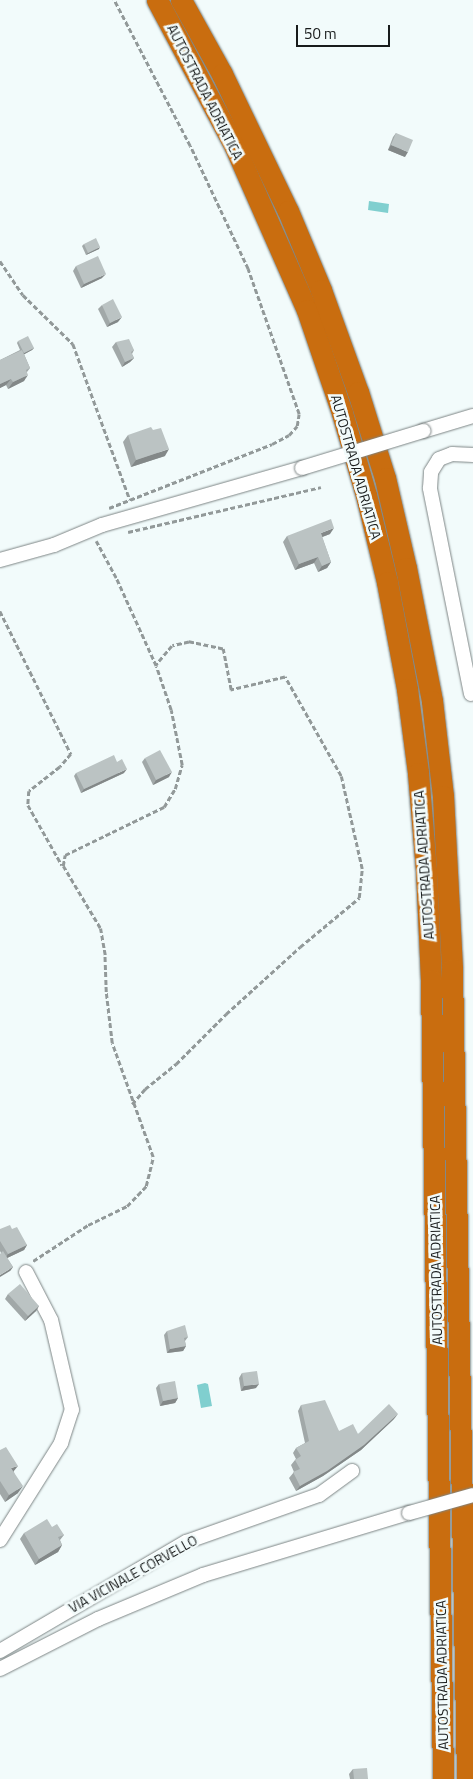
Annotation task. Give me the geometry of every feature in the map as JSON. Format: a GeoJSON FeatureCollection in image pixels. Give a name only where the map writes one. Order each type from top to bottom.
{"type":"FeatureCollection","features":[{"type":"Feature","properties":{"kind":"highway","name":"AUTOSTRADA ADRIATICA"},"geometry":{"type":"LineString","coordinates":[[157,0],[235,147],[306,310],[342,413],[366,495],[387,582],[407,689],[418,773],[426,860],[431,980],[442,1779]]}},
{"type":"Feature","properties":{"kind":"highway","name":"AUTOSTRADA ADRIATICA"},"geometry":{"type":"LineString","coordinates":[[181,0],[222,74],[288,210],[321,290],[358,392],[384,478],[406,568],[432,702],[442,796],[452,969],[467,1779]]}},
{"type":"Feature","properties":{"kind":"street"},"geometry":{"type":"LineString","coordinates":[[0,560],[54,545],[102,526],[473,416]]}},
{"type":"Feature","properties":{"kind":"street"},"geometry":{"type":"LineString","coordinates":[[471,694],[430,488],[431,472],[439,459],[452,454],[473,455]]}},
{"type":"Feature","properties":{"kind":"street"},"geometry":{"type":"LineString","coordinates":[[0,1540],[61,1443],[72,1410],[51,1320],[26,1272]]}},
{"type":"Feature","properties":{"kind":"street","name":"VIA VICINALE CORVELLO"},"geometry":{"type":"LineString","coordinates":[[0,1651],[186,1542],[319,1494],[352,1471]]}},
{"type":"Feature","properties":{"kind":"street"},"geometry":{"type":"LineString","coordinates":[[0,1669],[98,1619],[203,1575],[473,1495]]}},
{"type":"Feature","properties":{"kind":"path"},"geometry":{"type":"LineString","coordinates":[[106,510],[272,444],[289,435],[297,426],[299,414],[248,269],[190,146],[114,0]]}},
{"type":"Feature","properties":{"kind":"path"},"geometry":{"type":"LineString","coordinates":[[0,261],[23,295],[73,344],[130,500]]}},
{"type":"Feature","properties":{"kind":"path"},"geometry":{"type":"LineString","coordinates":[[121,534],[322,487]]}},
{"type":"Feature","properties":{"kind":"path"},"geometry":{"type":"LineString","coordinates":[[68,539],[80,542],[102,539]]}},
{"type":"Feature","properties":{"kind":"path"},"geometry":{"type":"LineString","coordinates":[[63,866],[65,855],[164,807],[175,789],[182,764],[171,710],[156,666],[116,578],[95,540]]}},
{"type":"Feature","properties":{"kind":"path"},"geometry":{"type":"LineString","coordinates":[[0,611],[71,754],[60,767],[28,791],[28,805],[100,928],[105,954],[106,992],[112,1043],[132,1104],[153,1157],[146,1186],[126,1206],[88,1225],[28,1265],[26,1272]]}},
{"type":"Feature","properties":{"kind":"path"},"geometry":{"type":"LineString","coordinates":[[132,1104],[145,1089],[176,1064],[226,1014],[300,947],[360,898],[362,870],[341,776],[284,677],[231,690],[223,649],[189,642],[172,646],[156,666]]}},
{"type":"Feature","properties":{"kind":"water"},"geometry":{"type":"Polygon","coordinates":[[[369,201],[389,204],[388,213],[368,210],[369,201]]]}},
{"type":"Feature","properties":{"kind":"water"},"geometry":{"type":"Polygon","coordinates":[[[208,1384],[212,1406],[201,1408],[197,1385],[208,1384]]]}},
{"type":"Feature","properties":{"kind":"building"},"geometry":{"type":"Polygon","coordinates":[[[396,133],[413,140],[408,152],[391,145],[396,133]]]}},
{"type":"Feature","properties":{"kind":"building"},"geometry":{"type":"Polygon","coordinates":[[[96,238],[100,247],[88,253],[84,244],[96,238]]]}},
{"type":"Feature","properties":{"kind":"building"},"geometry":{"type":"Polygon","coordinates":[[[98,256],[106,274],[84,284],[76,266],[98,256]]]}},
{"type":"Feature","properties":{"kind":"building"},"geometry":{"type":"Polygon","coordinates":[[[113,299],[122,317],[110,323],[102,305],[113,299]]]}},
{"type":"Feature","properties":{"kind":"building"},"geometry":{"type":"Polygon","coordinates":[[[28,336],[34,348],[24,353],[18,341],[28,336]]]}},
{"type":"Feature","properties":{"kind":"building"},"geometry":{"type":"Polygon","coordinates":[[[129,339],[134,350],[131,352],[134,358],[125,362],[116,342],[129,339]]]}},
{"type":"Feature","properties":{"kind":"building"},"geometry":{"type":"Polygon","coordinates":[[[22,350],[30,368],[26,370],[28,375],[13,382],[11,379],[0,384],[0,360],[22,350]]]}},
{"type":"Feature","properties":{"kind":"building"},"geometry":{"type":"Polygon","coordinates":[[[151,427],[153,430],[161,428],[169,449],[136,460],[128,435],[151,427]]]}},
{"type":"Feature","properties":{"kind":"building"},"geometry":{"type":"Polygon","coordinates":[[[331,519],[334,528],[321,533],[331,562],[322,566],[318,557],[299,564],[287,536],[331,519]]]}},
{"type":"Feature","properties":{"kind":"building"},"geometry":{"type":"Polygon","coordinates":[[[160,750],[172,772],[156,780],[145,758],[160,750]]]}},
{"type":"Feature","properties":{"kind":"building"},"geometry":{"type":"Polygon","coordinates":[[[114,755],[117,762],[122,759],[127,769],[84,789],[76,773],[114,755]]]}},
{"type":"Feature","properties":{"kind":"building"},"geometry":{"type":"Polygon","coordinates":[[[10,1225],[12,1229],[17,1227],[27,1245],[8,1254],[0,1241],[0,1229],[10,1225]]]}},
{"type":"Feature","properties":{"kind":"building"},"geometry":{"type":"Polygon","coordinates":[[[3,1251],[13,1267],[0,1275],[0,1254],[3,1251]]]}},
{"type":"Feature","properties":{"kind":"building"},"geometry":{"type":"Polygon","coordinates":[[[20,1284],[39,1306],[28,1316],[8,1294],[20,1284]]]}},
{"type":"Feature","properties":{"kind":"building"},"geometry":{"type":"Polygon","coordinates":[[[185,1325],[188,1337],[184,1338],[186,1346],[170,1349],[167,1331],[185,1325]]]}},
{"type":"Feature","properties":{"kind":"building"},"geometry":{"type":"Polygon","coordinates":[[[257,1371],[259,1384],[244,1386],[242,1373],[257,1371]]]}},
{"type":"Feature","properties":{"kind":"building"},"geometry":{"type":"Polygon","coordinates":[[[175,1381],[178,1398],[163,1401],[159,1384],[175,1381]]]}},
{"type":"Feature","properties":{"kind":"building"},"geometry":{"type":"Polygon","coordinates":[[[325,1400],[339,1431],[353,1424],[358,1434],[389,1404],[398,1414],[364,1445],[327,1471],[300,1486],[293,1472],[300,1469],[295,1460],[301,1456],[296,1448],[309,1441],[301,1405],[325,1400]]]}},
{"type":"Feature","properties":{"kind":"building"},"geometry":{"type":"Polygon","coordinates":[[[6,1447],[18,1466],[11,1468],[23,1486],[9,1495],[0,1481],[0,1450],[6,1447]]]}},
{"type":"Feature","properties":{"kind":"building"},"geometry":{"type":"Polygon","coordinates":[[[47,1519],[52,1527],[57,1524],[64,1535],[58,1537],[62,1545],[39,1559],[24,1533],[47,1519]]]}},
{"type":"Feature","properties":{"kind":"building"},"geometry":{"type":"Polygon","coordinates":[[[367,1768],[368,1779],[354,1779],[353,1769],[367,1768]]]}}]}
